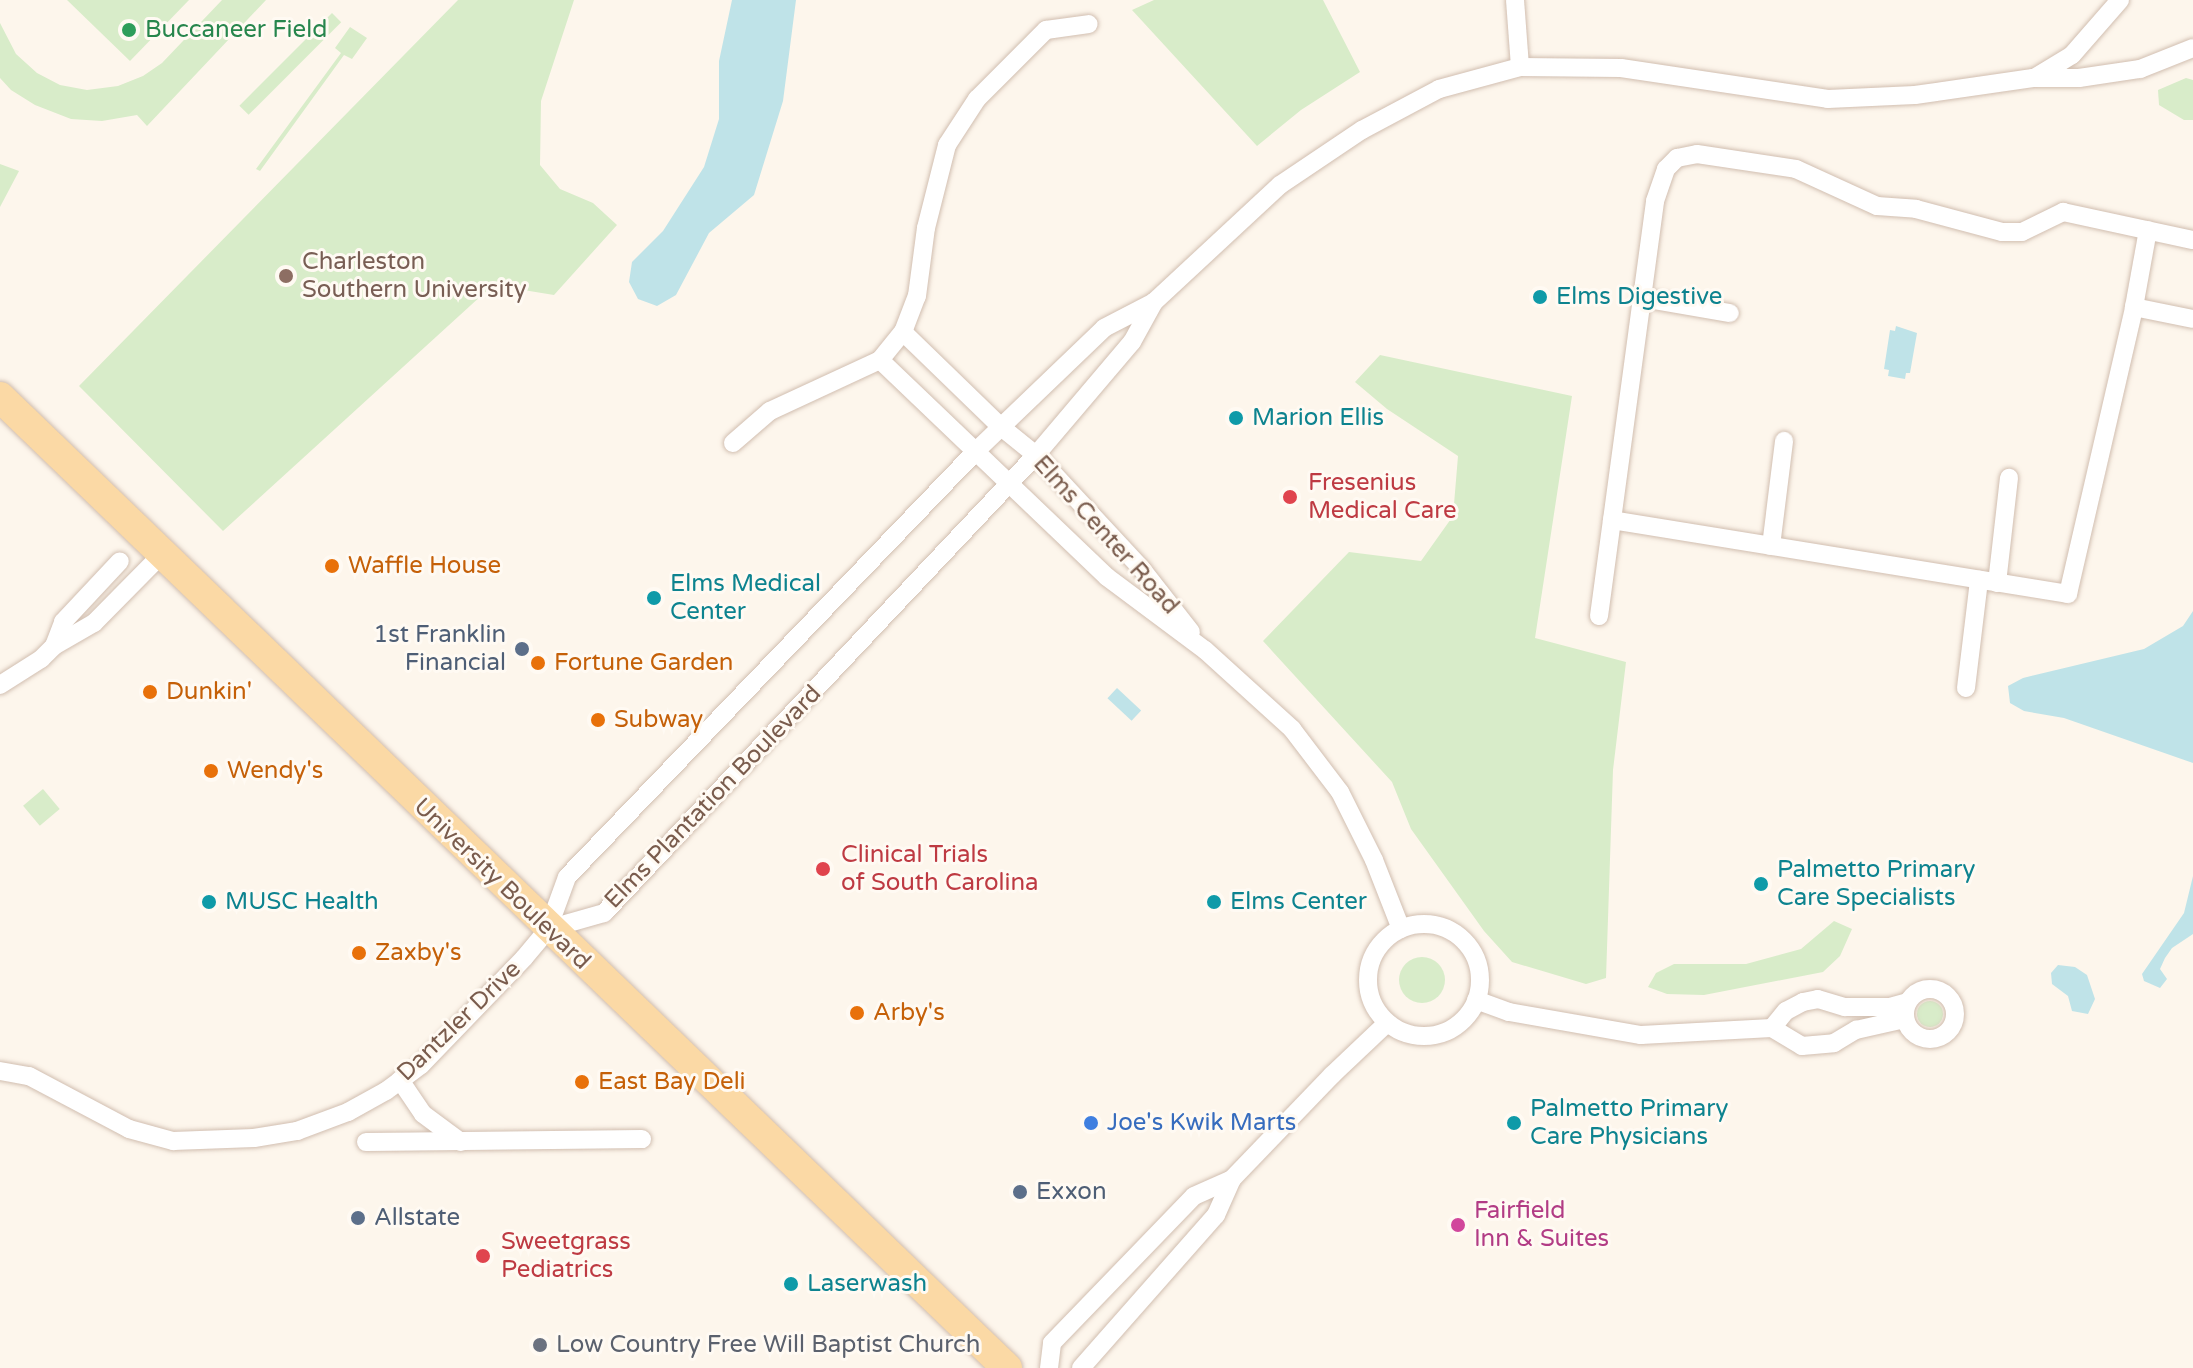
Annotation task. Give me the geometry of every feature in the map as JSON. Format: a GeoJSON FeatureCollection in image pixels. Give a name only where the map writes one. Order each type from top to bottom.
{"type":"FeatureCollection","features":[{"type":"Feature","properties":{"kind":"main road","name":"University Boulevard"},"geometry":{"type":"LineString","coordinates":[[0,397],[548,929],[1007,1368]]}},
{"type":"Feature","properties":{"kind":"street"},"geometry":{"type":"LineString","coordinates":[[1515,0],[1520,67]]}},
{"type":"Feature","properties":{"kind":"street","name":"Elms Plantation Boulevard"},"geometry":{"type":"LineString","coordinates":[[2033,78],[2072,55],[2120,0]]}},
{"type":"Feature","properties":{"kind":"street"},"geometry":{"type":"LineString","coordinates":[[733,443],[770,411],[880,360],[903,332],[917,296],[926,228],[947,145],[977,99],[1046,30],[1089,24]]}},
{"type":"Feature","properties":{"kind":"street","name":"Elms Plantation Boulevard"},"geometry":{"type":"LineString","coordinates":[[548,929],[567,877],[1000,426],[1104,328],[1154,302],[1280,185],[1362,130],[1439,89],[1520,67],[1621,68],[1828,99],[1915,95],[2033,78],[2079,78],[2140,69],[2193,48]]}},
{"type":"Feature","properties":{"kind":"street"},"geometry":{"type":"LineString","coordinates":[[1599,616],[1655,201],[1666,169],[1677,158],[1697,154],[1796,169],[1877,206],[1916,209],[2002,232],[2022,232],[2063,212],[2193,240]]}},
{"type":"Feature","properties":{"kind":"street"},"geometry":{"type":"LineString","coordinates":[[1612,520],[2068,594],[2134,307],[2148,230]]}},
{"type":"Feature","properties":{"kind":"street"},"geometry":{"type":"LineString","coordinates":[[1642,298],[1730,313]]}},
{"type":"Feature","properties":{"kind":"street","name":"Elms Plantation Boulevard"},"geometry":{"type":"LineString","coordinates":[[548,929],[604,913],[1036,455],[1132,342],[1154,302]]}},
{"type":"Feature","properties":{"kind":"street"},"geometry":{"type":"LineString","coordinates":[[2134,307],[2193,319]]}},
{"type":"Feature","properties":{"kind":"street","name":"Elms Center Road"},"geometry":{"type":"LineString","coordinates":[[903,332],[1000,426],[1036,455],[1141,568],[1205,650]]}},
{"type":"Feature","properties":{"kind":"street","name":"Elms Center Road"},"geometry":{"type":"LineString","coordinates":[[880,360],[977,450],[1007,485],[1107,577],[1205,650],[1292,729],[1340,792],[1374,860],[1401,929]]}},
{"type":"Feature","properties":{"kind":"street"},"geometry":{"type":"LineString","coordinates":[[1771,546],[1784,441]]}},
{"type":"Feature","properties":{"kind":"street"},"geometry":{"type":"LineString","coordinates":[[1966,688],[2009,478]]}},
{"type":"Feature","properties":{"kind":"street"},"geometry":{"type":"LineString","coordinates":[[0,685],[41,659],[54,646],[94,623],[163,553]]}},
{"type":"Feature","properties":{"kind":"street"},"geometry":{"type":"LineString","coordinates":[[54,646],[63,622],[120,561]]}},
{"type":"Feature","properties":{"kind":"street"},"geometry":{"type":"LineString","coordinates":[[1429,924],[1460,938],[1478,967],[1476,1000],[1460,1021],[1438,1034],[1420,1036],[1403,1032],[1387,1023],[1372,1001],[1368,975],[1372,958],[1382,943],[1401,929],[1429,924]]}},
{"type":"Feature","properties":{"kind":"street","name":"Dantzler Drive"},"geometry":{"type":"LineString","coordinates":[[0,1071],[29,1076],[129,1129],[173,1141],[254,1138],[297,1131],[356,1108],[421,1065],[548,929]]}},
{"type":"Feature","properties":{"kind":"street"},"geometry":{"type":"LineString","coordinates":[[1476,1000],[1509,1012],[1641,1035],[1772,1028],[1802,1046],[1834,1043],[1856,1030],[1906,1011],[1890,1007],[1845,1007],[1818,999],[1803,1002],[1786,1011],[1772,1028]]}},
{"type":"Feature","properties":{"kind":"street"},"geometry":{"type":"LineString","coordinates":[[1081,1368],[1216,1215],[1232,1179],[1387,1023]]}},
{"type":"Feature","properties":{"kind":"street"},"geometry":{"type":"LineString","coordinates":[[400,1080],[423,1114],[462,1142]]}},
{"type":"Feature","properties":{"kind":"street"},"geometry":{"type":"LineString","coordinates":[[366,1142],[642,1139]]}},
{"type":"Feature","properties":{"kind":"street"},"geometry":{"type":"LineString","coordinates":[[1049,1368],[1052,1343],[1062,1331],[1194,1196],[1232,1179]]}},
{"type":"Feature","properties":{"kind":"green space","name":"Buccaneer Field"},"geometry":{"type":"Polygon","coordinates":[[[67,0],[189,0],[130,61],[67,0]]]}},
{"type":"Feature","properties":{"kind":"green space"},"geometry":{"type":"Polygon","coordinates":[[[222,0],[266,0],[147,126],[137,115],[102,121],[71,119],[35,105],[11,90],[0,78],[0,23],[16,54],[37,73],[60,85],[87,90],[118,86],[143,76],[162,63],[222,0]]]}},
{"type":"Feature","properties":{"kind":"green space"},"geometry":{"type":"Polygon","coordinates":[[[458,0],[574,0],[541,101],[540,165],[560,189],[593,203],[617,225],[554,295],[493,285],[223,531],[79,386],[458,0]]]}},
{"type":"Feature","properties":{"kind":"green space"},"geometry":{"type":"Polygon","coordinates":[[[1154,0],[1323,0],[1360,72],[1301,110],[1257,146],[1132,10],[1154,0]]]}},
{"type":"Feature","properties":{"kind":"green space"},"geometry":{"type":"Polygon","coordinates":[[[332,13],[341,22],[249,115],[239,106],[332,13]]]}},
{"type":"Feature","properties":{"kind":"green space"},"geometry":{"type":"Polygon","coordinates":[[[350,27],[367,38],[352,59],[344,55],[260,171],[256,169],[341,53],[335,48],[350,27]]]}},
{"type":"Feature","properties":{"kind":"green space"},"geometry":{"type":"Polygon","coordinates":[[[2186,78],[2193,80],[2193,120],[2184,120],[2159,105],[2158,90],[2186,78]]]}},
{"type":"Feature","properties":{"kind":"green space"},"geometry":{"type":"Polygon","coordinates":[[[0,164],[19,171],[0,207],[0,164]]]}},
{"type":"Feature","properties":{"kind":"green space"},"geometry":{"type":"Polygon","coordinates":[[[1380,355],[1572,396],[1535,638],[1626,662],[1613,770],[1606,978],[1586,984],[1512,962],[1484,931],[1411,829],[1392,782],[1263,641],[1349,552],[1421,561],[1453,516],[1458,456],[1387,409],[1355,382],[1380,355]]]}},
{"type":"Feature","properties":{"kind":"green space"},"geometry":{"type":"Polygon","coordinates":[[[43,789],[60,809],[40,826],[23,806],[43,789]]]}},
{"type":"Feature","properties":{"kind":"green space"},"geometry":{"type":"Polygon","coordinates":[[[1834,921],[1852,929],[1840,956],[1823,972],[1704,995],[1667,994],[1648,987],[1656,973],[1674,964],[1746,964],[1801,949],[1834,921]]]}},
{"type":"Feature","properties":{"kind":"green space"},"geometry":{"type":"Polygon","coordinates":[[[1422,957],[1439,963],[1445,980],[1439,997],[1422,1003],[1405,997],[1399,980],[1405,963],[1422,957]]]}},
{"type":"Feature","properties":{"kind":"green space"},"geometry":{"type":"Polygon","coordinates":[[[1930,1001],[1940,1004],[1943,1014],[1940,1024],[1930,1027],[1920,1024],[1917,1014],[1920,1004],[1930,1001]]]}},
{"type":"Feature","properties":{"kind":"water"},"geometry":{"type":"Polygon","coordinates":[[[732,0],[796,0],[783,101],[754,195],[709,233],[676,295],[657,306],[638,299],[629,282],[632,262],[663,231],[704,167],[719,119],[719,61],[732,0]]]}},
{"type":"Feature","properties":{"kind":"water"},"geometry":{"type":"Polygon","coordinates":[[[1896,326],[1917,333],[1910,373],[1906,373],[1905,379],[1888,376],[1889,370],[1884,369],[1890,330],[1895,331],[1896,326]]]}},
{"type":"Feature","properties":{"kind":"water"},"geometry":{"type":"Polygon","coordinates":[[[2193,611],[2193,763],[2064,718],[2024,711],[2010,703],[2008,686],[2023,678],[2144,649],[2183,626],[2193,611]]]}},
{"type":"Feature","properties":{"kind":"water"},"geometry":{"type":"Polygon","coordinates":[[[1117,688],[1141,711],[1132,721],[1107,698],[1117,688]]]}},
{"type":"Feature","properties":{"kind":"water"},"geometry":{"type":"Polygon","coordinates":[[[2193,876],[2193,934],[2172,948],[2165,958],[2160,969],[2167,979],[2160,988],[2144,981],[2142,974],[2184,913],[2193,876]]]}},
{"type":"Feature","properties":{"kind":"water"},"geometry":{"type":"Polygon","coordinates":[[[2058,965],[2075,967],[2087,975],[2095,999],[2088,1014],[2072,1011],[2068,996],[2052,984],[2051,973],[2058,965]]]}},
{"type":"Feature","properties":{"kind":"place","name":"Buccaneer Field"},"geometry":{"type":"Point","coordinates":[129,30]}},
{"type":"Feature","properties":{"kind":"place","name":"Charleston Southern University"},"geometry":{"type":"Point","coordinates":[286,276]}},
{"type":"Feature","properties":{"kind":"place","name":"Elms Digestive"},"geometry":{"type":"Point","coordinates":[1540,297]}},
{"type":"Feature","properties":{"kind":"place","name":"Marion Ellis"},"geometry":{"type":"Point","coordinates":[1236,418]}},
{"type":"Feature","properties":{"kind":"place","name":"Fresenius Medical Care"},"geometry":{"type":"Point","coordinates":[1290,497]}},
{"type":"Feature","properties":{"kind":"place","name":"Waffle House"},"geometry":{"type":"Point","coordinates":[332,566]}},
{"type":"Feature","properties":{"kind":"place","name":"Elms Medical Center"},"geometry":{"type":"Point","coordinates":[654,598]}},
{"type":"Feature","properties":{"kind":"place","name":"1st Franklin Financial"},"geometry":{"type":"Point","coordinates":[522,649]}},
{"type":"Feature","properties":{"kind":"place","name":"Fortune Garden"},"geometry":{"type":"Point","coordinates":[538,663]}},
{"type":"Feature","properties":{"kind":"place","name":"Dunkin'"},"geometry":{"type":"Point","coordinates":[150,692]}},
{"type":"Feature","properties":{"kind":"place","name":"Subway"},"geometry":{"type":"Point","coordinates":[598,720]}},
{"type":"Feature","properties":{"kind":"place","name":"Wendy's"},"geometry":{"type":"Point","coordinates":[211,771]}},
{"type":"Feature","properties":{"kind":"place","name":"Clinical Trials of South Carolina"},"geometry":{"type":"Point","coordinates":[823,869]}},
{"type":"Feature","properties":{"kind":"place","name":"Palmetto Primary Care Specialists"},"geometry":{"type":"Point","coordinates":[1761,884]}},
{"type":"Feature","properties":{"kind":"place","name":"MUSC Health"},"geometry":{"type":"Point","coordinates":[209,902]}},
{"type":"Feature","properties":{"kind":"place","name":"Elms Center"},"geometry":{"type":"Point","coordinates":[1214,902]}},
{"type":"Feature","properties":{"kind":"place","name":"Zaxby's"},"geometry":{"type":"Point","coordinates":[359,953]}},
{"type":"Feature","properties":{"kind":"place","name":"Arby's"},"geometry":{"type":"Point","coordinates":[857,1013]}},
{"type":"Feature","properties":{"kind":"place","name":"East Bay Deli"},"geometry":{"type":"Point","coordinates":[582,1082]}},
{"type":"Feature","properties":{"kind":"place","name":"Joe's Kwik Marts"},"geometry":{"type":"Point","coordinates":[1091,1123]}},
{"type":"Feature","properties":{"kind":"place","name":"Palmetto Primary Care Physicians"},"geometry":{"type":"Point","coordinates":[1514,1123]}},
{"type":"Feature","properties":{"kind":"place","name":"Exxon"},"geometry":{"type":"Point","coordinates":[1020,1192]}},
{"type":"Feature","properties":{"kind":"place","name":"Allstate"},"geometry":{"type":"Point","coordinates":[358,1218]}},
{"type":"Feature","properties":{"kind":"place","name":"Fairfield Inn & Suites"},"geometry":{"type":"Point","coordinates":[1458,1225]}},
{"type":"Feature","properties":{"kind":"place","name":"Sweetgrass Pediatrics"},"geometry":{"type":"Point","coordinates":[483,1256]}},
{"type":"Feature","properties":{"kind":"place","name":"Laserwash"},"geometry":{"type":"Point","coordinates":[791,1284]}},
{"type":"Feature","properties":{"kind":"place","name":"Low Country Free Will Baptist Church"},"geometry":{"type":"Point","coordinates":[540,1345]}}]}
